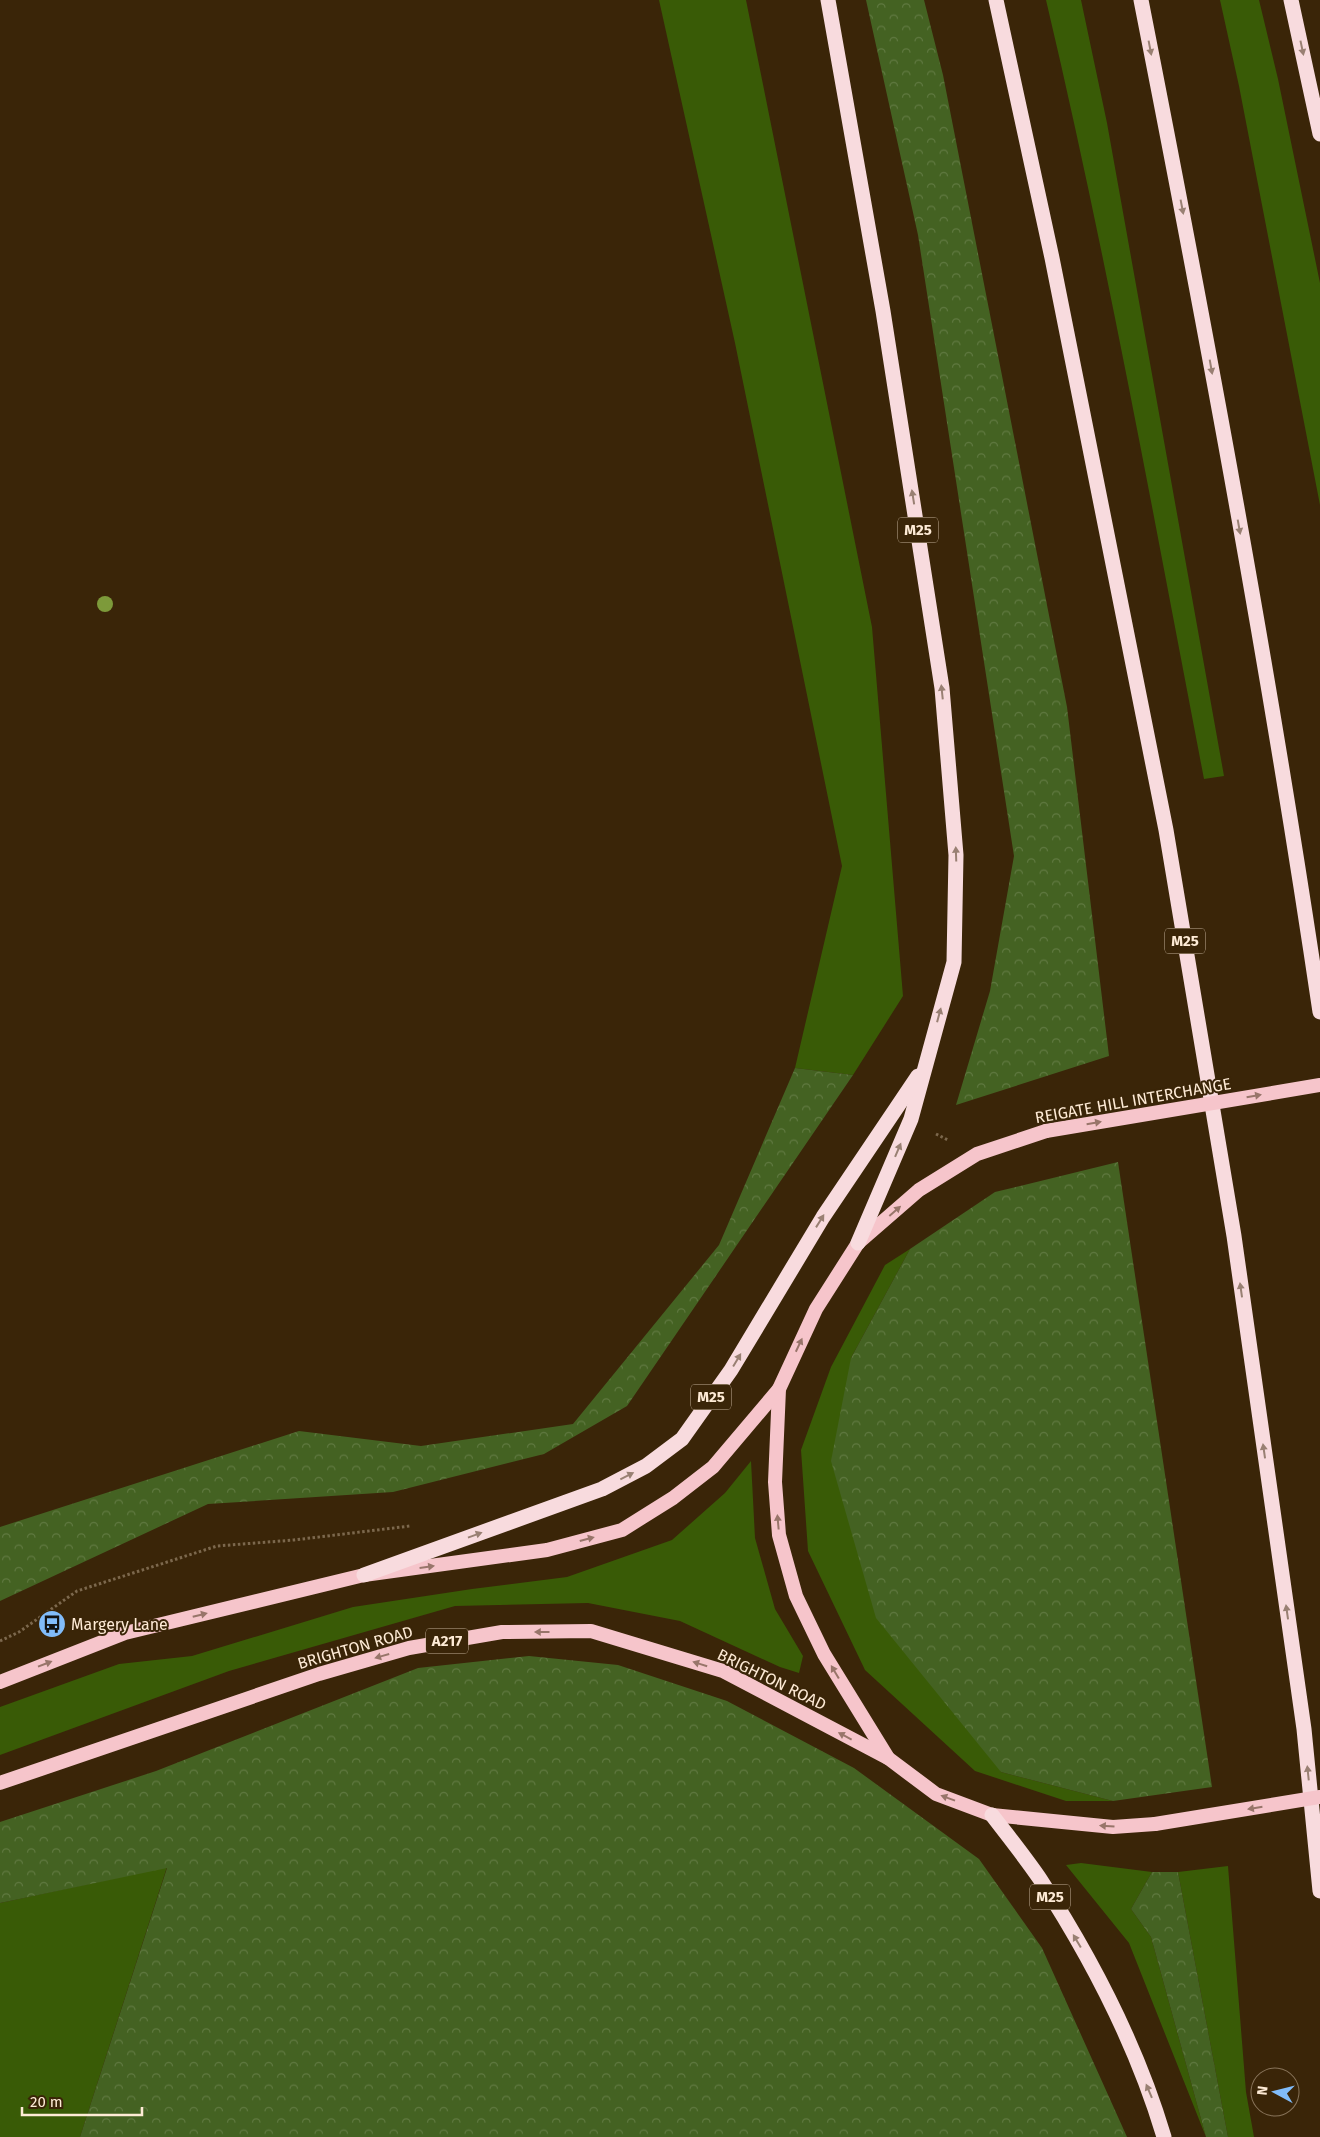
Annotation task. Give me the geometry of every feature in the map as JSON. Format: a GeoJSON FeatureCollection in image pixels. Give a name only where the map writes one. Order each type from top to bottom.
{"type":"FeatureCollection","features":[{"type":"Feature","properties":{"kind":"highway","name":"M25"},"geometry":{"type":"LineString","coordinates":[[828,0],[883,311],[942,688],[956,855],[954,962],[911,1119],[858,1243]]}},
{"type":"Feature","properties":{"kind":"highway","name":"M25"},"geometry":{"type":"LineString","coordinates":[[996,0],[1052,258],[1166,830],[1234,1236],[1304,1729],[1320,1891]]}},
{"type":"Feature","properties":{"kind":"highway"},"geometry":{"type":"LineString","coordinates":[[1141,0],[1188,236],[1291,815],[1320,1012]]}},
{"type":"Feature","properties":{"kind":"highway"},"geometry":{"type":"LineString","coordinates":[[1291,0],[1320,134]]}},
{"type":"Feature","properties":{"kind":"highway","name":"M25"},"geometry":{"type":"LineString","coordinates":[[364,1575],[602,1489],[646,1466],[682,1439],[731,1370],[823,1217],[896,1111],[927,1062]]}},
{"type":"Feature","properties":{"kind":"highway","name":"REIGATE HILL INTERCHANGE"},"geometry":{"type":"LineString","coordinates":[[1320,1085],[1046,1131],[977,1154],[919,1190],[858,1243],[816,1309],[779,1389],[775,1482],[779,1535],[796,1596],[824,1654],[888,1758],[936,1794],[992,1815],[1113,1827],[1155,1824],[1320,1797]]}},
{"type":"Feature","properties":{"kind":"highway"},"geometry":{"type":"LineString","coordinates":[[0,1682],[125,1633],[364,1575],[547,1550],[622,1530],[673,1498],[713,1468],[779,1389]]}},
{"type":"Feature","properties":{"kind":"highway","name":"BRIGHTON ROAD"},"geometry":{"type":"LineString","coordinates":[[0,1783],[319,1674],[409,1648],[502,1632],[591,1632],[723,1671],[888,1758]]}},
{"type":"Feature","properties":{"kind":"highway","name":"M25"},"geometry":{"type":"LineString","coordinates":[[992,1815],[1040,1879],[1102,1983],[1153,2100],[1164,2137]]}},
{"type":"Feature","properties":{"kind":"path"},"geometry":{"type":"LineString","coordinates":[[911,1119],[947,1140],[955,1137]]}},
{"type":"Feature","properties":{"kind":"path"},"geometry":{"type":"LineString","coordinates":[[0,1641],[19,1632],[77,1591],[217,1546],[294,1540],[416,1525]]}},
{"type":"Feature","properties":{"kind":"green space"},"geometry":{"type":"Polygon","coordinates":[[[659,0],[746,0],[872,627],[903,996],[853,1075],[795,1068],[842,866],[735,343],[659,0]]]}},
{"type":"Feature","properties":{"kind":"green space"},"geometry":{"type":"Polygon","coordinates":[[[866,0],[924,0],[943,75],[1067,707],[1109,1056],[956,1105],[990,991],[1014,856],[918,235],[866,0]]]}},
{"type":"Feature","properties":{"kind":"green space"},"geometry":{"type":"Polygon","coordinates":[[[1046,0],[1081,0],[1107,123],[1224,776],[1204,779],[1110,291],[1046,0]]]}},
{"type":"Feature","properties":{"kind":"green space"},"geometry":{"type":"Polygon","coordinates":[[[1220,0],[1259,0],[1278,79],[1320,283],[1320,505],[1239,86],[1220,0]]]}},
{"type":"Feature","properties":{"kind":"green space"},"geometry":{"type":"Polygon","coordinates":[[[795,1068],[853,1075],[627,1406],[544,1454],[393,1492],[208,1504],[0,1601],[0,1527],[299,1431],[421,1446],[573,1424],[719,1245],[795,1068]]]}},
{"type":"Feature","properties":{"kind":"green space"},"geometry":{"type":"Polygon","coordinates":[[[1118,1162],[1212,1787],[1113,1801],[1001,1772],[876,1618],[831,1461],[851,1358],[910,1249],[995,1192],[1118,1162]]]}},
{"type":"Feature","properties":{"kind":"green space"},"geometry":{"type":"Polygon","coordinates":[[[910,1249],[851,1358],[1001,1772],[1113,1801],[1066,1801],[975,1771],[865,1670],[808,1551],[801,1450],[831,1367],[885,1265],[910,1249]]]}},
{"type":"Feature","properties":{"kind":"green space"},"geometry":{"type":"Polygon","coordinates":[[[751,1461],[755,1538],[775,1609],[803,1656],[799,1673],[780,1667],[680,1621],[588,1603],[455,1606],[229,1671],[0,1755],[0,1707],[119,1664],[192,1656],[353,1607],[567,1577],[672,1540],[725,1493],[751,1461]]]}},
{"type":"Feature","properties":{"kind":"green space"},"geometry":{"type":"Polygon","coordinates":[[[529,1656],[618,1665],[727,1701],[854,1768],[979,1859],[1042,1948],[1127,2137],[80,2137],[167,1868],[0,1903],[0,1822],[156,1771],[418,1668],[529,1656]]]}},
{"type":"Feature","properties":{"kind":"green space"},"geometry":{"type":"Polygon","coordinates":[[[1081,1863],[1152,1872],[1131,1909],[1151,1937],[1206,2137],[1129,1943],[1066,1865],[1081,1863]]]}},
{"type":"Feature","properties":{"kind":"green space"},"geometry":{"type":"Polygon","coordinates":[[[1228,1866],[1246,2092],[1254,2137],[1228,2137],[1178,1872],[1228,1866]]]}},
{"type":"Feature","properties":{"kind":"green space"},"geometry":{"type":"Polygon","coordinates":[[[167,1867],[80,2137],[0,2137],[0,1903],[167,1867]]]}},
{"type":"Feature","properties":{"kind":"green space"},"geometry":{"type":"Polygon","coordinates":[[[1152,1872],[1178,1872],[1228,2137],[1206,2137],[1151,1937],[1131,1909],[1152,1872]]]}},
{"type":"Feature","properties":{"kind":"place","name":"Margery Lane"},"geometry":{"type":"Point","coordinates":[52,1624]}}]}
